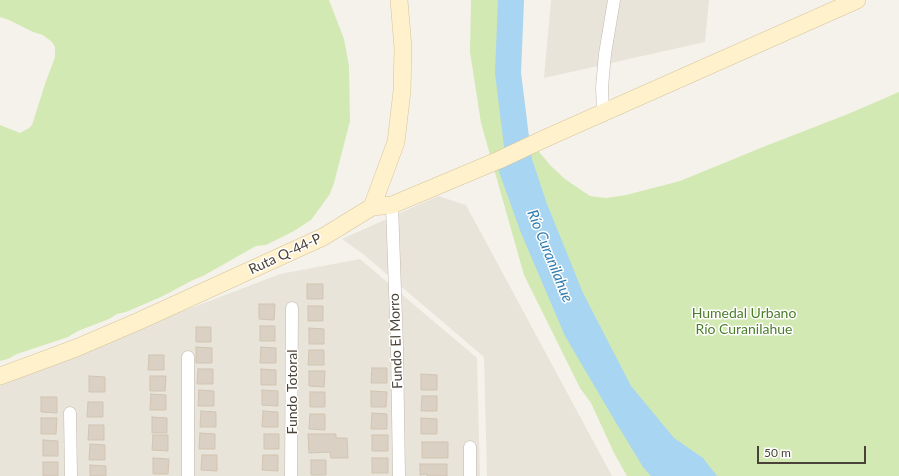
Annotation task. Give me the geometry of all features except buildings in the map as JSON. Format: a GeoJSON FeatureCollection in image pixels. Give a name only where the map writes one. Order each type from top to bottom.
{"type":"FeatureCollection","features":[{"type":"Feature","properties":{"kind":"street"},"geometry":{"type":"LineString","coordinates":[[399,0],[403,48],[402,91],[396,142],[372,206],[392,205],[499,160],[857,0]]}},
{"type":"Feature","properties":{"kind":"street"},"geometry":{"type":"LineString","coordinates":[[603,113],[602,80],[614,0]]}},
{"type":"Feature","properties":{"kind":"street","name":"Fundo El Morro"},"geometry":{"type":"LineString","coordinates":[[392,205],[397,347],[399,476]]}},
{"type":"Feature","properties":{"kind":"street","name":"Ruta Q-44-P"},"geometry":{"type":"LineString","coordinates":[[0,376],[76,348],[139,321],[323,237],[372,206]]}},
{"type":"Feature","properties":{"kind":"street","name":"Fundo Totoral"},"geometry":{"type":"LineString","coordinates":[[291,476],[292,308]]}},
{"type":"Feature","properties":{"kind":"street"},"geometry":{"type":"LineString","coordinates":[[188,357],[188,476]]}},
{"type":"Feature","properties":{"kind":"street"},"geometry":{"type":"LineString","coordinates":[[70,414],[71,476]]}},
{"type":"Feature","properties":{"kind":"street"},"geometry":{"type":"LineString","coordinates":[[470,447],[470,476]]}},
{"type":"Feature","properties":{"kind":"shaded area"},"geometry":{"type":"Polygon","coordinates":[[[551,0],[709,0],[705,42],[544,78],[551,0]]]}},
{"type":"Feature","properties":{"kind":"shaded area"},"geometry":{"type":"Polygon","coordinates":[[[438,196],[466,205],[612,476],[487,476],[484,357],[363,254],[342,239],[438,196]]]}},
{"type":"Feature","properties":{"kind":"shaded area"},"geometry":{"type":"Polygon","coordinates":[[[360,259],[477,358],[480,476],[0,476],[0,375],[42,365],[280,274],[360,259]]]}},
{"type":"Feature","properties":{"kind":"green space"},"geometry":{"type":"Polygon","coordinates":[[[0,0],[329,0],[344,39],[349,66],[350,121],[330,194],[311,220],[294,231],[266,245],[256,246],[203,276],[163,296],[126,312],[117,314],[68,337],[0,361],[0,125],[20,133],[32,125],[55,57],[55,47],[52,42],[43,35],[0,17],[0,0]]]}},
{"type":"Feature","properties":{"kind":"green space","name":"Humedal Urbano Río Curanilahue"},"geometry":{"type":"Polygon","coordinates":[[[471,0],[517,0],[516,41],[518,109],[523,123],[534,146],[551,166],[565,179],[590,196],[606,198],[626,195],[680,181],[899,92],[899,476],[627,476],[614,453],[591,403],[580,388],[524,275],[481,123],[470,52],[471,0]]]}},
{"type":"Feature","properties":{"kind":"water"},"geometry":{"type":"Polygon","coordinates":[[[531,156],[547,204],[583,293],[631,386],[674,438],[703,458],[717,476],[651,476],[643,467],[565,336],[521,233],[498,169],[531,156]]]}},
{"type":"Feature","properties":{"kind":"waterway","name":"Río Curanilahue"},"geometry":{"type":"LineString","coordinates":[[511,0],[508,73],[521,178]]}}]}
